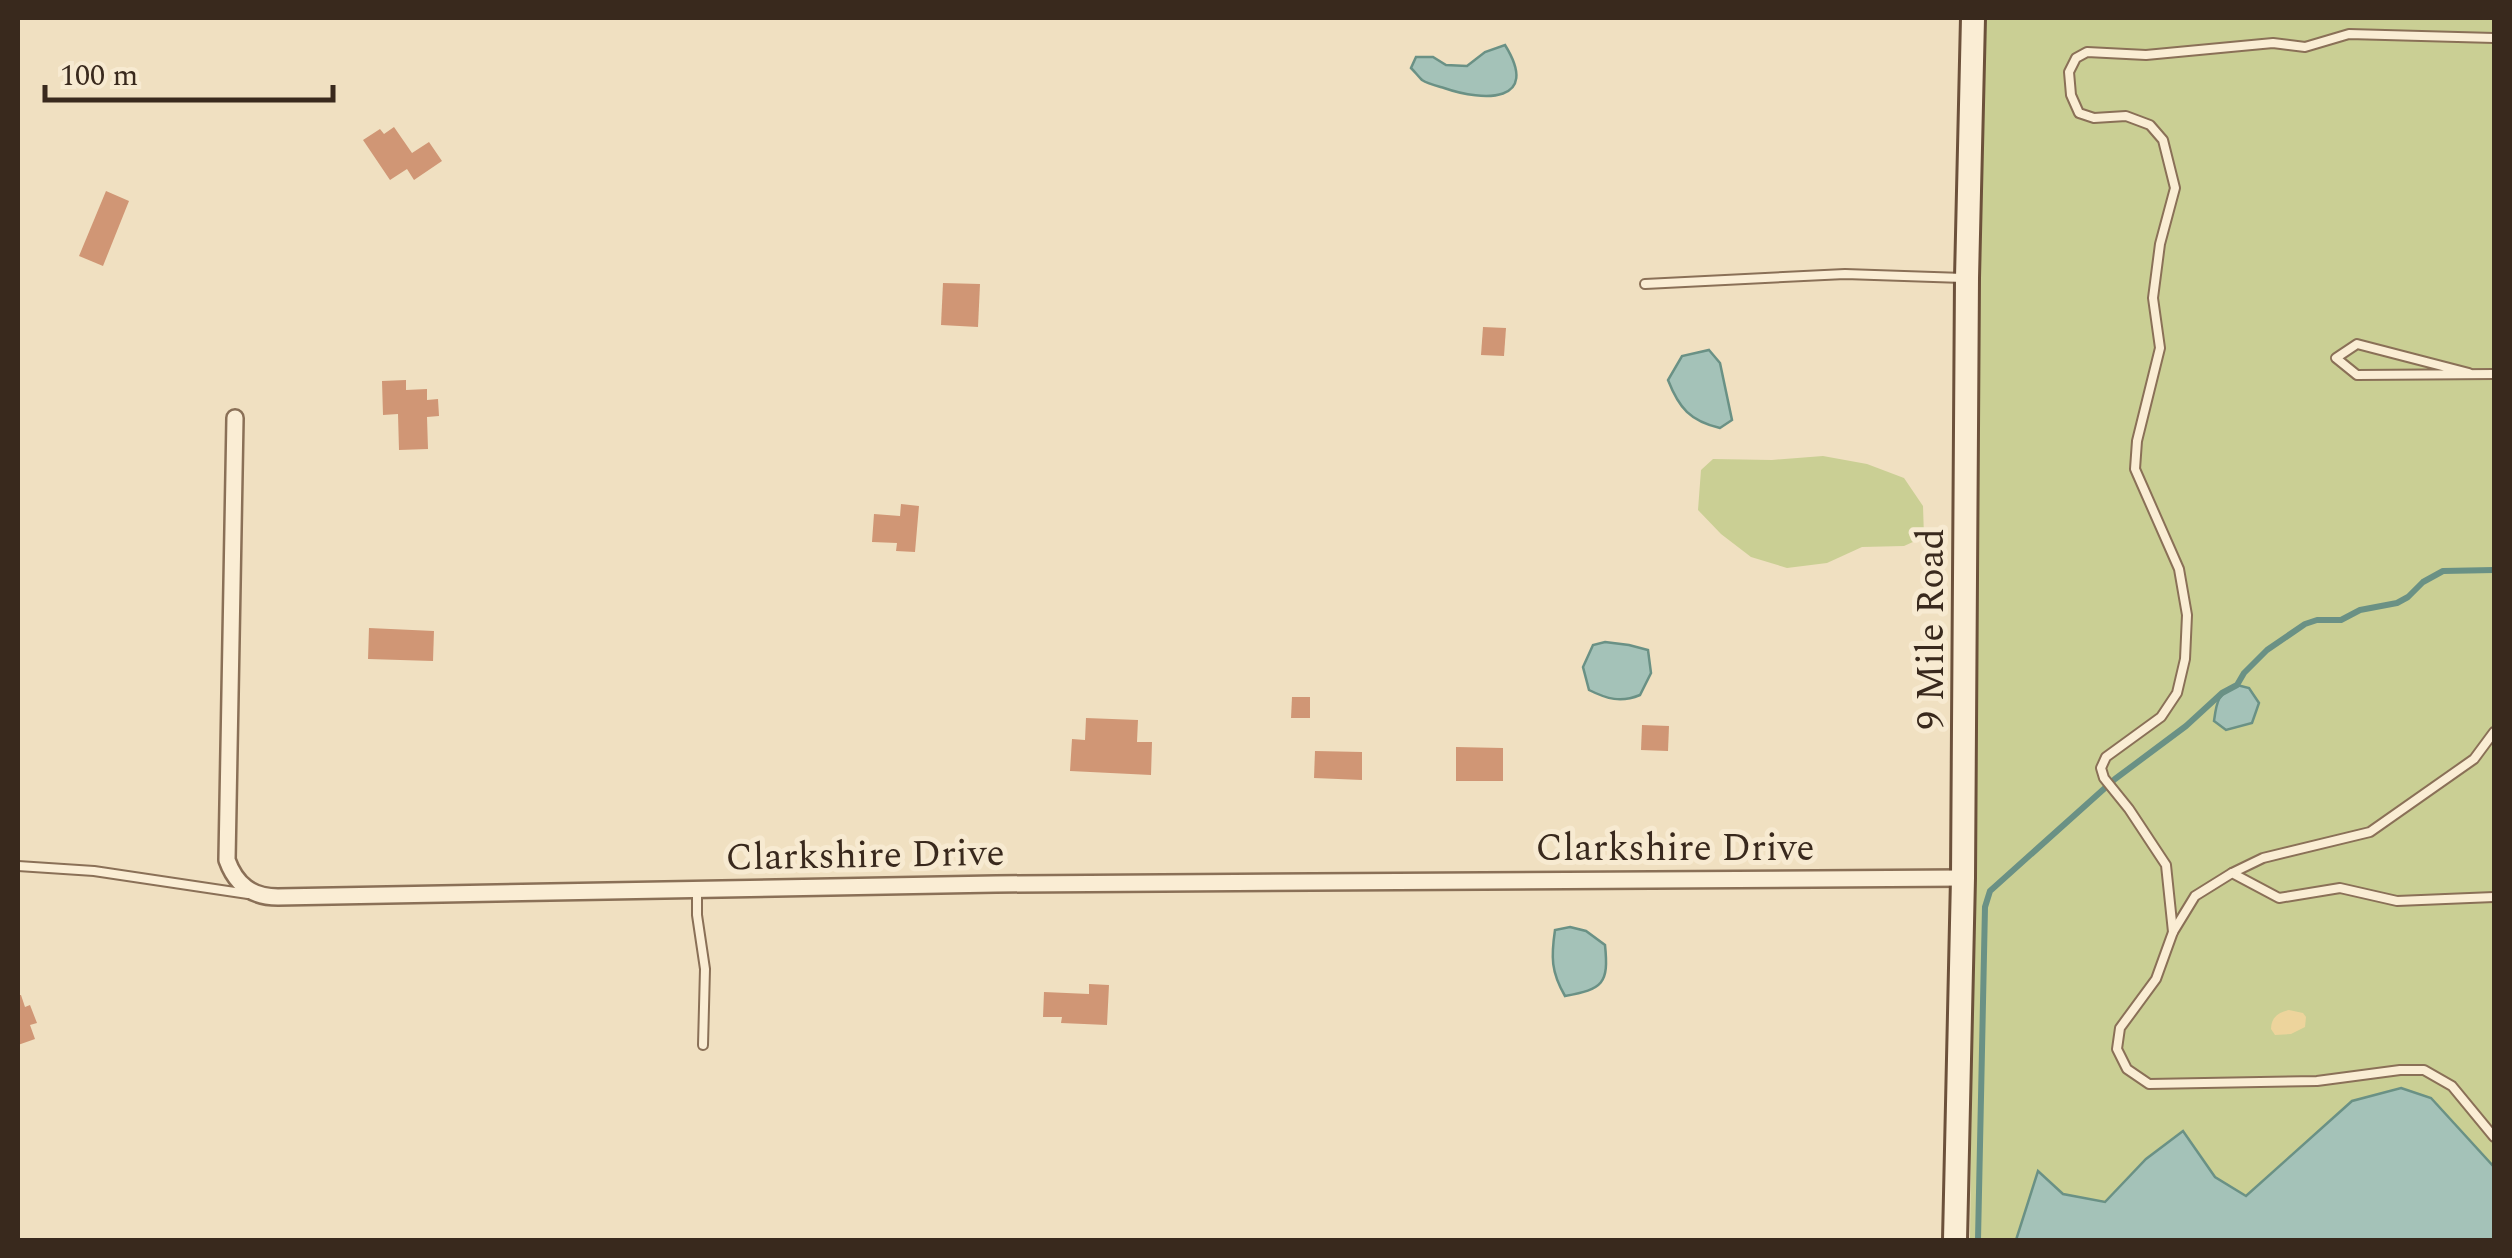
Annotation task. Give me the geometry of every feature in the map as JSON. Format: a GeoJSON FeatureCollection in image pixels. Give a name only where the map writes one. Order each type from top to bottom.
{"type":"FeatureCollection","features":[{"type":"Feature","properties":{"kind":"street","name":"9 Mile Road"},"geometry":{"type":"LineString","coordinates":[[1955,1240],[1964,878],[1972,18]]}},
{"type":"Feature","properties":{"kind":"street"},"geometry":{"type":"LineString","coordinates":[[235,418],[228,860],[238,882],[258,895]]}},
{"type":"Feature","properties":{"kind":"street","name":"Clarkshire Drive"},"geometry":{"type":"LineString","coordinates":[[258,895],[278,898],[1361,880],[1964,878]]}},
{"type":"Feature","properties":{"kind":"lane"},"geometry":{"type":"LineString","coordinates":[[2173,932],[2166,864],[2104,778],[2101,768],[2106,757],[2161,717],[2176,693],[2186,659],[2187,615],[2179,569],[2135,469],[2137,441],[2160,348],[2153,298],[2160,244],[2175,188],[2163,140],[2150,124],[2126,116],[2094,118],[2078,112],[2071,95],[2069,72],[2076,58],[2087,52],[2146,55],[2273,43],[2304,47],[2349,34],[2494,38]]}},
{"type":"Feature","properties":{"kind":"lane"},"geometry":{"type":"LineString","coordinates":[[1646,284],[1845,274],[1967,278]]}},
{"type":"Feature","properties":{"kind":"lane"},"geometry":{"type":"LineString","coordinates":[[2469,373],[2356,344],[2336,358],[2356,375],[2494,374]]}},
{"type":"Feature","properties":{"kind":"lane"},"geometry":{"type":"LineString","coordinates":[[2494,732],[2474,759],[2370,832],[2263,858],[2195,896],[2173,932],[2156,978],[2120,1028],[2117,1048],[2127,1069],[2150,1084],[2317,1081],[2424,1070],[2452,1086],[2494,1137]]}},
{"type":"Feature","properties":{"kind":"lane"},"geometry":{"type":"LineString","coordinates":[[18,866],[94,872],[258,895]]}},
{"type":"Feature","properties":{"kind":"lane"},"geometry":{"type":"LineString","coordinates":[[2232,872],[2279,898],[2340,888],[2397,901],[2494,897]]}},
{"type":"Feature","properties":{"kind":"lane"},"geometry":{"type":"LineString","coordinates":[[697,889],[704,969],[703,1045]]}},
{"type":"Feature","properties":{"kind":"green space"},"geometry":{"type":"Polygon","coordinates":[[[1983,18],[2494,18],[2494,1240],[1970,1240],[1983,18]]]}},
{"type":"Feature","properties":{"kind":"green space"},"geometry":{"type":"Polygon","coordinates":[[[1823,456],[1867,464],[1904,478],[1923,506],[1924,537],[1904,546],[1862,547],[1827,563],[1787,568],[1751,557],[1698,510],[1701,470],[1713,459],[1823,456]]]}},
{"type":"Feature","properties":{"kind":"sand"},"geometry":{"type":"Polygon","coordinates":[[[2289,1010],[2303,1013],[2305,1027],[2291,1034],[2275,1035],[2271,1029],[2274,1018],[2289,1010]]]}},
{"type":"Feature","properties":{"kind":"water"},"geometry":{"type":"Polygon","coordinates":[[[1505,45],[1516,78],[1512,88],[1503,94],[1460,93],[1424,81],[1411,68],[1416,57],[1467,66],[1485,52],[1505,45]]]}},
{"type":"Feature","properties":{"kind":"water"},"geometry":{"type":"Polygon","coordinates":[[[1709,350],[1720,363],[1732,420],[1720,428],[1687,412],[1668,380],[1682,356],[1709,350]]]}},
{"type":"Feature","properties":{"kind":"water"},"geometry":{"type":"Polygon","coordinates":[[[1605,642],[1648,650],[1651,673],[1640,695],[1614,699],[1589,690],[1583,667],[1593,645],[1605,642]]]}},
{"type":"Feature","properties":{"kind":"water"},"geometry":{"type":"Polygon","coordinates":[[[2237,685],[2249,688],[2259,703],[2252,723],[2226,730],[2214,721],[2216,708],[2222,695],[2237,685]]]}},
{"type":"Feature","properties":{"kind":"water"},"geometry":{"type":"Polygon","coordinates":[[[1570,927],[1586,931],[1605,945],[1606,968],[1601,983],[1588,991],[1565,996],[1553,964],[1553,948],[1555,930],[1570,927]]]}},
{"type":"Feature","properties":{"kind":"water"},"geometry":{"type":"Polygon","coordinates":[[[2401,1088],[2431,1098],[2494,1167],[2494,1240],[2016,1240],[2038,1171],[2063,1194],[2105,1202],[2146,1159],[2183,1131],[2215,1177],[2246,1196],[2352,1101],[2401,1088]]]}},
{"type":"Feature","properties":{"kind":"building"},"geometry":{"type":"Polygon","coordinates":[[[394,127],[412,153],[429,142],[442,161],[414,180],[407,169],[390,180],[363,140],[380,129],[384,134],[394,127]]]}},
{"type":"Feature","properties":{"kind":"building"},"geometry":{"type":"Polygon","coordinates":[[[106,191],[129,201],[103,266],[79,256],[106,191]]]}},
{"type":"Feature","properties":{"kind":"building"},"geometry":{"type":"Polygon","coordinates":[[[943,283],[980,284],[978,327],[941,325],[943,283]]]}},
{"type":"Feature","properties":{"kind":"building"},"geometry":{"type":"Polygon","coordinates":[[[1483,327],[1506,328],[1504,356],[1481,355],[1483,327]]]}},
{"type":"Feature","properties":{"kind":"building"},"geometry":{"type":"Polygon","coordinates":[[[406,380],[406,390],[427,389],[427,400],[438,399],[439,416],[427,417],[428,449],[399,450],[398,414],[383,415],[382,381],[406,380]]]}},
{"type":"Feature","properties":{"kind":"building"},"geometry":{"type":"Polygon","coordinates":[[[901,504],[919,506],[915,552],[896,551],[897,543],[872,542],[874,514],[900,516],[901,504]]]}},
{"type":"Feature","properties":{"kind":"building"},"geometry":{"type":"Polygon","coordinates":[[[369,628],[434,631],[433,661],[368,659],[369,628]]]}},
{"type":"Feature","properties":{"kind":"building"},"geometry":{"type":"Polygon","coordinates":[[[1292,697],[1310,697],[1310,718],[1291,718],[1292,697]]]}},
{"type":"Feature","properties":{"kind":"building"},"geometry":{"type":"Polygon","coordinates":[[[1086,718],[1138,720],[1137,742],[1152,742],[1151,775],[1070,771],[1072,739],[1085,740],[1086,718]]]}},
{"type":"Feature","properties":{"kind":"building"},"geometry":{"type":"Polygon","coordinates":[[[1642,725],[1669,726],[1668,751],[1641,750],[1642,725]]]}},
{"type":"Feature","properties":{"kind":"building"},"geometry":{"type":"Polygon","coordinates":[[[1456,747],[1503,748],[1503,781],[1456,781],[1456,747]]]}},
{"type":"Feature","properties":{"kind":"building"},"geometry":{"type":"Polygon","coordinates":[[[1315,751],[1362,752],[1362,780],[1314,778],[1315,751]]]}},
{"type":"Feature","properties":{"kind":"building"},"geometry":{"type":"Polygon","coordinates":[[[1089,984],[1109,985],[1107,1025],[1061,1023],[1062,1017],[1043,1017],[1044,992],[1089,994],[1089,984]]]}},
{"type":"Feature","properties":{"kind":"building"},"geometry":{"type":"Polygon","coordinates":[[[18,995],[25,1007],[30,1005],[37,1023],[30,1025],[35,1039],[18,1045],[18,995]]]}},
{"type":"Feature","properties":{"kind":"waterway"},"geometry":{"type":"LineString","coordinates":[[1978,1240],[1985,907],[1990,891],[2115,779],[2237,685],[2267,650],[2305,624],[2341,620],[2360,610],[2397,603],[2443,571],[2494,570]]}}]}
